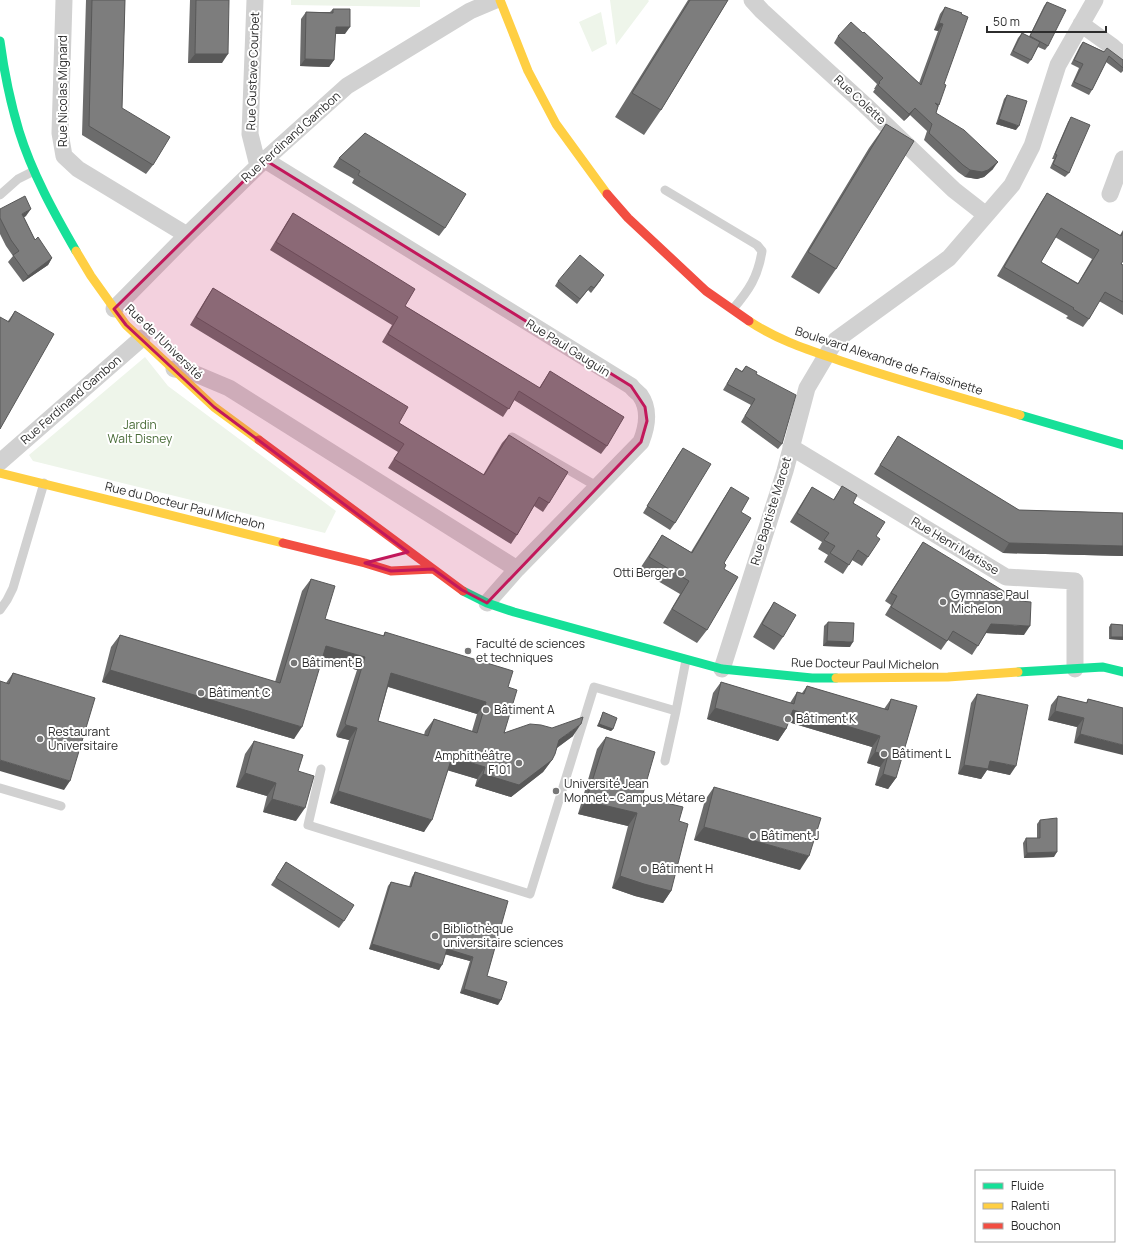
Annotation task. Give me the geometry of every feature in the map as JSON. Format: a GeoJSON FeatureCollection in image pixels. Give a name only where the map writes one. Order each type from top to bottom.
{"type":"FeatureCollection","features":[{"type":"Feature","properties":{"kind":"street","name":"Rue Nicolas Mignard"},"geometry":{"type":"LineString","coordinates":[[64,0],[60,133],[64,156],[78,169],[187,235]]}},
{"type":"Feature","properties":{"kind":"street","name":"Rue Gustave Courbet"},"geometry":{"type":"LineString","coordinates":[[255,0],[250,134],[261,163]]}},
{"type":"Feature","properties":{"kind":"street","name":"Rue Ferdinand Gambon"},"geometry":{"type":"LineString","coordinates":[[114,310],[187,235],[261,163],[347,86],[470,12],[496,0]]}},
{"type":"Feature","properties":{"kind":"street","name":"Boulevard Alexandre de Fraissinette"},"geometry":{"type":"LineString","coordinates":[[500,0],[528,71],[544,104],[556,124],[603,190],[633,222],[706,291],[760,328],[792,344],[872,371],[1123,444]]}},
{"type":"Feature","properties":{"kind":"street","name":"Rue Baptiste Marcet"},"geometry":{"type":"LineString","coordinates":[[722,668],[782,478],[807,388],[836,340],[949,258],[1012,185],[1032,146],[1058,65],[1095,0]]}},
{"type":"Feature","properties":{"kind":"street","name":"Rue Colette"},"geometry":{"type":"LineString","coordinates":[[757,5],[866,105],[954,190],[986,215]]}},
{"type":"Feature","properties":{"kind":"street"},"geometry":{"type":"LineString","coordinates":[[1081,24],[1113,46],[1123,56]]}},
{"type":"Feature","properties":{"kind":"street","name":"Rue de l'Université"},"geometry":{"type":"LineString","coordinates":[[0,41],[4,70],[19,131],[34,171],[57,219],[91,276],[126,325],[142,338],[214,407],[373,524],[405,552],[433,569]]}},
{"type":"Feature","properties":{"kind":"street"},"geometry":{"type":"LineString","coordinates":[[1110,194],[1123,159]]}},
{"type":"Feature","properties":{"kind":"street","name":"Rue Paul Gauguin"},"geometry":{"type":"LineString","coordinates":[[261,163],[630,386],[640,395],[645,407],[647,421],[641,442],[517,569],[487,603]]}},
{"type":"Feature","properties":{"kind":"street","name":"Rue Ferdinand Gambon"},"geometry":{"type":"LineString","coordinates":[[0,462],[142,338]]}},
{"type":"Feature","properties":{"kind":"street"},"geometry":{"type":"LineString","coordinates":[[174,369],[191,372],[229,388],[517,569]]}},
{"type":"Feature","properties":{"kind":"street","name":"Rue Henri Matisse"},"geometry":{"type":"LineString","coordinates":[[791,447],[1006,577],[1074,580],[1075,669]]}},
{"type":"Feature","properties":{"kind":"street","name":"Rue du Docteur Paul Michelon"},"geometry":{"type":"LineString","coordinates":[[0,473],[365,563],[391,571],[433,569]]}},
{"type":"Feature","properties":{"kind":"street","name":"Rue du Docteur Paul Michelon"},"geometry":{"type":"LineString","coordinates":[[365,563],[379,559]]}},
{"type":"Feature","properties":{"kind":"street","name":"Rue Docteur Paul Michelon"},"geometry":{"type":"LineString","coordinates":[[433,569],[462,590],[487,603],[514,612],[686,660],[722,668],[812,678],[948,677],[1103,667],[1123,672]]}},
{"type":"Feature","properties":{"kind":"lane"},"geometry":{"type":"LineString","coordinates":[[0,195],[18,179],[34,171]]}},
{"type":"Feature","properties":{"kind":"lane"},"geometry":{"type":"LineString","coordinates":[[665,190],[757,245],[762,251],[753,284],[733,309]]}},
{"type":"Feature","properties":{"kind":"lane"},"geometry":{"type":"LineString","coordinates":[[512,437],[598,487]]}},
{"type":"Feature","properties":{"kind":"lane"},"geometry":{"type":"LineString","coordinates":[[0,610],[8,600],[13,588],[44,483]]}},
{"type":"Feature","properties":{"kind":"lane"},"geometry":{"type":"LineString","coordinates":[[665,761],[686,660]]}},
{"type":"Feature","properties":{"kind":"lane"},"geometry":{"type":"LineString","coordinates":[[321,769],[308,825],[530,894],[594,687],[676,711]]}},
{"type":"Feature","properties":{"kind":"lane"},"geometry":{"type":"LineString","coordinates":[[0,788],[61,806]]}},
{"type":"Feature","properties":{"kind":"highlighted area"},"geometry":{"type":"Polygon","coordinates":[[[265,160],[631,386],[645,407],[647,421],[641,442],[487,603],[462,590],[433,569],[391,571],[365,563],[408,552],[214,407],[126,325],[114,309],[265,160]]]}},
{"type":"Feature","properties":{"kind":"green space"},"geometry":{"type":"Polygon","coordinates":[[[291,0],[420,0],[420,7],[291,5],[291,0]]]}},
{"type":"Feature","properties":{"kind":"green space"},"geometry":{"type":"Polygon","coordinates":[[[610,0],[649,1],[616,45],[610,0]]]}},
{"type":"Feature","properties":{"kind":"green space"},"geometry":{"type":"Polygon","coordinates":[[[601,12],[607,44],[592,52],[579,22],[601,12]]]}},
{"type":"Feature","properties":{"kind":"green space","name":"Jardin Walt Disney"},"geometry":{"type":"Polygon","coordinates":[[[145,357],[168,386],[336,511],[325,533],[33,461],[29,455],[145,357]]]}},
{"type":"Feature","properties":{"kind":"building"},"geometry":{"type":"Polygon","coordinates":[[[92,0],[125,0],[122,108],[170,137],[153,165],[89,126],[92,0]]]}},
{"type":"Feature","properties":{"kind":"building"},"geometry":{"type":"Polygon","coordinates":[[[196,0],[229,0],[228,54],[195,54],[196,0]]]}},
{"type":"Feature","properties":{"kind":"building"},"geometry":{"type":"Polygon","coordinates":[[[690,0],[728,0],[661,110],[632,93],[690,0]]]}},
{"type":"Feature","properties":{"kind":"building"},"geometry":{"type":"Polygon","coordinates":[[[1047,2],[1066,10],[1048,46],[1030,36],[1047,2]]]}},
{"type":"Feature","properties":{"kind":"building"},"geometry":{"type":"Polygon","coordinates":[[[945,7],[962,13],[961,14],[968,17],[944,84],[946,85],[939,105],[935,103],[938,106],[936,113],[964,130],[998,162],[988,170],[982,172],[970,170],[963,165],[929,133],[932,124],[915,108],[909,114],[878,85],[883,78],[838,36],[851,22],[863,33],[864,32],[921,85],[943,24],[939,23],[945,7]]]}},
{"type":"Feature","properties":{"kind":"building"},"geometry":{"type":"Polygon","coordinates":[[[333,9],[350,9],[350,27],[336,27],[334,60],[305,59],[306,12],[333,13],[333,9]]]}},
{"type":"Feature","properties":{"kind":"building"},"geometry":{"type":"Polygon","coordinates":[[[1022,33],[1040,42],[1031,60],[1013,51],[1022,33]]]}},
{"type":"Feature","properties":{"kind":"building"},"geometry":{"type":"Polygon","coordinates":[[[1083,42],[1104,52],[1107,48],[1123,60],[1123,68],[1109,56],[1092,90],[1074,82],[1083,64],[1074,60],[1083,42]]]}},
{"type":"Feature","properties":{"kind":"building"},"geometry":{"type":"Polygon","coordinates":[[[1007,95],[1027,101],[1019,126],[999,119],[1007,95]]]}},
{"type":"Feature","properties":{"kind":"building"},"geometry":{"type":"Polygon","coordinates":[[[1071,117],[1090,125],[1069,173],[1053,164],[1057,155],[1055,154],[1071,117]]]}},
{"type":"Feature","properties":{"kind":"building"},"geometry":{"type":"Polygon","coordinates":[[[886,124],[914,141],[836,269],[808,252],[886,124]]]}},
{"type":"Feature","properties":{"kind":"building"},"geometry":{"type":"Polygon","coordinates":[[[365,133],[466,194],[445,228],[358,175],[360,171],[339,158],[365,133]]]}},
{"type":"Feature","properties":{"kind":"building"},"geometry":{"type":"Polygon","coordinates":[[[1047,193],[1121,236],[1123,232],[1123,261],[1121,264],[1123,265],[1123,302],[1105,292],[1089,319],[1073,309],[1074,308],[1004,267],[1047,193]],[[1061,228],[1041,262],[1078,284],[1099,250],[1061,228]]]}},
{"type":"Feature","properties":{"kind":"building"},"geometry":{"type":"Polygon","coordinates":[[[25,196],[31,209],[22,214],[35,240],[38,237],[52,258],[28,276],[13,255],[19,251],[11,240],[0,218],[0,209],[25,196]]]}},
{"type":"Feature","properties":{"kind":"building"},"geometry":{"type":"Polygon","coordinates":[[[293,213],[415,289],[405,306],[540,388],[550,371],[624,417],[607,446],[519,391],[509,409],[388,334],[398,317],[276,242],[293,213]]]}},
{"type":"Feature","properties":{"kind":"building"},"geometry":{"type":"Polygon","coordinates":[[[580,255],[604,275],[594,288],[591,286],[580,299],[558,281],[580,255]]]}},
{"type":"Feature","properties":{"kind":"building"},"geometry":{"type":"Polygon","coordinates":[[[213,288],[408,407],[399,423],[484,475],[509,435],[568,472],[549,503],[539,497],[517,535],[394,459],[404,444],[196,317],[213,288]]]}},
{"type":"Feature","properties":{"kind":"building"},"geometry":{"type":"Polygon","coordinates":[[[15,311],[54,334],[0,429],[0,317],[9,322],[15,311]]]}},
{"type":"Feature","properties":{"kind":"building"},"geometry":{"type":"Polygon","coordinates":[[[746,366],[757,372],[756,374],[796,395],[782,444],[745,416],[755,399],[727,384],[736,368],[742,372],[746,366]]]}},
{"type":"Feature","properties":{"kind":"building"},"geometry":{"type":"Polygon","coordinates":[[[898,436],[1019,510],[1123,513],[1123,546],[1009,543],[880,465],[898,436]]]}},
{"type":"Feature","properties":{"kind":"building"},"geometry":{"type":"Polygon","coordinates":[[[683,448],[711,464],[675,523],[647,506],[683,448]]]}},
{"type":"Feature","properties":{"kind":"building"},"geometry":{"type":"Polygon","coordinates":[[[842,486],[857,495],[853,503],[885,522],[876,536],[880,539],[868,557],[858,550],[849,565],[830,553],[835,546],[824,540],[829,533],[797,513],[812,487],[834,500],[842,486]]]}},
{"type":"Feature","properties":{"kind":"building","name":"Otti Berger"},"geometry":{"type":"Polygon","coordinates":[[[731,487],[749,498],[741,512],[751,518],[724,563],[726,565],[724,569],[738,577],[707,630],[672,609],[689,581],[649,557],[662,535],[692,553],[731,487]]]}},
{"type":"Feature","properties":{"kind":"building","name":"Gymnase Paul Michelon"},"geometry":{"type":"Polygon","coordinates":[[[923,542],[1020,601],[1031,602],[1030,626],[991,624],[978,646],[953,631],[947,641],[891,607],[897,596],[891,593],[923,542]]]}},
{"type":"Feature","properties":{"kind":"building"},"geometry":{"type":"Polygon","coordinates":[[[311,579],[335,586],[325,619],[384,636],[385,632],[513,671],[508,687],[517,690],[504,733],[530,724],[552,728],[583,717],[581,724],[559,740],[552,760],[519,785],[483,774],[485,767],[452,757],[432,820],[338,791],[357,728],[346,725],[345,723],[365,657],[326,646],[302,727],[110,670],[120,635],[280,683],[311,579]],[[391,673],[378,721],[428,736],[434,719],[477,733],[486,702],[391,673]]]}},
{"type":"Feature","properties":{"kind":"building"},"geometry":{"type":"Polygon","coordinates":[[[774,602],[796,615],[783,637],[762,624],[774,602]]]}},
{"type":"Feature","properties":{"kind":"building"},"geometry":{"type":"Polygon","coordinates":[[[828,622],[854,623],[853,642],[827,641],[828,622]]]}},
{"type":"Feature","properties":{"kind":"building"},"geometry":{"type":"Polygon","coordinates":[[[1111,624],[1123,625],[1123,637],[1111,637],[1111,624]]]}},
{"type":"Feature","properties":{"kind":"building","name":"Restaurant Universitaire"},"geometry":{"type":"Polygon","coordinates":[[[13,673],[95,698],[70,781],[0,760],[0,681],[9,684],[13,673]]]}},
{"type":"Feature","properties":{"kind":"building"},"geometry":{"type":"Polygon","coordinates":[[[721,682],[794,704],[797,692],[804,694],[807,686],[888,710],[891,699],[917,706],[896,778],[883,774],[888,755],[875,752],[880,736],[793,710],[786,729],[715,708],[721,682]]]}},
{"type":"Feature","properties":{"kind":"building"},"geometry":{"type":"Polygon","coordinates":[[[977,694],[1028,705],[1016,766],[990,761],[988,769],[964,765],[977,694]]]}},
{"type":"Feature","properties":{"kind":"building"},"geometry":{"type":"Polygon","coordinates":[[[1058,696],[1087,703],[1088,699],[1123,708],[1123,745],[1080,734],[1084,718],[1055,711],[1058,696]]]}},
{"type":"Feature","properties":{"kind":"building"},"geometry":{"type":"Polygon","coordinates":[[[603,712],[617,718],[613,729],[599,724],[603,712]]]}},
{"type":"Feature","properties":{"kind":"building"},"geometry":{"type":"Polygon","coordinates":[[[606,737],[655,752],[642,797],[683,807],[679,821],[688,824],[671,891],[620,876],[637,813],[586,801],[606,737]]]}},
{"type":"Feature","properties":{"kind":"building"},"geometry":{"type":"Polygon","coordinates":[[[254,741],[303,755],[298,771],[314,776],[305,808],[272,799],[276,783],[245,773],[254,741]]]}},
{"type":"Feature","properties":{"kind":"building"},"geometry":{"type":"Polygon","coordinates":[[[714,787],[821,818],[809,856],[704,827],[714,787]]]}},
{"type":"Feature","properties":{"kind":"building"},"geometry":{"type":"Polygon","coordinates":[[[1057,818],[1057,852],[1027,853],[1026,838],[1040,838],[1040,820],[1057,818]]]}},
{"type":"Feature","properties":{"kind":"building"},"geometry":{"type":"Polygon","coordinates":[[[286,862],[354,905],[344,921],[276,878],[286,862]]]}},
{"type":"Feature","properties":{"kind":"building","name":"Bibliothèque universitaire sciences"},"geometry":{"type":"Polygon","coordinates":[[[415,872],[508,901],[487,976],[507,982],[501,1000],[464,989],[473,957],[447,949],[442,965],[372,944],[391,882],[411,887],[415,872]]]}},
{"type":"Feature","properties":{"kind":"traffic: fast"},"geometry":{"type":"LineString","coordinates":[[0,41],[5,75],[24,147],[44,192],[76,251]]}},
{"type":"Feature","properties":{"kind":"traffic: fast"},"geometry":{"type":"LineString","coordinates":[[1020,415],[1123,445]]}},
{"type":"Feature","properties":{"kind":"traffic: fast"},"geometry":{"type":"LineString","coordinates":[[463,591],[487,603],[514,612],[722,669],[812,678],[836,678]]}},
{"type":"Feature","properties":{"kind":"traffic: fast"},"geometry":{"type":"LineString","coordinates":[[1018,672],[1103,667],[1123,672]]}},
{"type":"Feature","properties":{"kind":"traffic: slow"},"geometry":{"type":"LineString","coordinates":[[500,0],[528,71],[556,124],[607,194]]}},
{"type":"Feature","properties":{"kind":"traffic: slow"},"geometry":{"type":"LineString","coordinates":[[76,251],[91,276],[126,325],[214,407],[259,440]]}},
{"type":"Feature","properties":{"kind":"traffic: slow"},"geometry":{"type":"LineString","coordinates":[[749,321],[771,334],[817,353],[1020,415]]}},
{"type":"Feature","properties":{"kind":"traffic: slow"},"geometry":{"type":"LineString","coordinates":[[0,473],[283,543]]}},
{"type":"Feature","properties":{"kind":"traffic: slow"},"geometry":{"type":"LineString","coordinates":[[836,678],[948,677],[1018,672]]}},
{"type":"Feature","properties":{"kind":"traffic: jam"},"geometry":{"type":"LineString","coordinates":[[607,194],[628,218],[706,291],[749,321]]}},
{"type":"Feature","properties":{"kind":"traffic: jam"},"geometry":{"type":"LineString","coordinates":[[259,440],[463,591]]}},
{"type":"Feature","properties":{"kind":"traffic: jam"},"geometry":{"type":"LineString","coordinates":[[283,543],[365,563],[391,571],[433,569]]}},
{"type":"Feature","properties":{"kind":"place","name":"Otti Berger"},"geometry":{"type":"Point","coordinates":[681,573]}},
{"type":"Feature","properties":{"kind":"place","name":"Gymnase Paul Michelon"},"geometry":{"type":"Point","coordinates":[943,602]}},
{"type":"Feature","properties":{"kind":"place","name":"Faculté de sciences et techniques"},"geometry":{"type":"Point","coordinates":[468,651]}},
{"type":"Feature","properties":{"kind":"place","name":"Bâtiment B"},"geometry":{"type":"Point","coordinates":[294,663]}},
{"type":"Feature","properties":{"kind":"place","name":"Bâtiment C"},"geometry":{"type":"Point","coordinates":[201,693]}},
{"type":"Feature","properties":{"kind":"place","name":"Bâtiment A"},"geometry":{"type":"Point","coordinates":[486,710]}},
{"type":"Feature","properties":{"kind":"place","name":"Bâtiment K"},"geometry":{"type":"Point","coordinates":[788,719]}},
{"type":"Feature","properties":{"kind":"place","name":"Restaurant Universitaire"},"geometry":{"type":"Point","coordinates":[40,739]}},
{"type":"Feature","properties":{"kind":"place","name":"Bâtiment L"},"geometry":{"type":"Point","coordinates":[884,754]}},
{"type":"Feature","properties":{"kind":"place","name":"Amphithéâtre F101"},"geometry":{"type":"Point","coordinates":[519,763]}},
{"type":"Feature","properties":{"kind":"place","name":"Université Jean Monnet - Campus Métare"},"geometry":{"type":"Point","coordinates":[556,791]}},
{"type":"Feature","properties":{"kind":"place","name":"Bâtiment J"},"geometry":{"type":"Point","coordinates":[753,836]}},
{"type":"Feature","properties":{"kind":"place","name":"Bâtiment H"},"geometry":{"type":"Point","coordinates":[644,869]}},
{"type":"Feature","properties":{"kind":"place","name":"Bibliothèque universitaire sciences"},"geometry":{"type":"Point","coordinates":[435,936]}}]}
